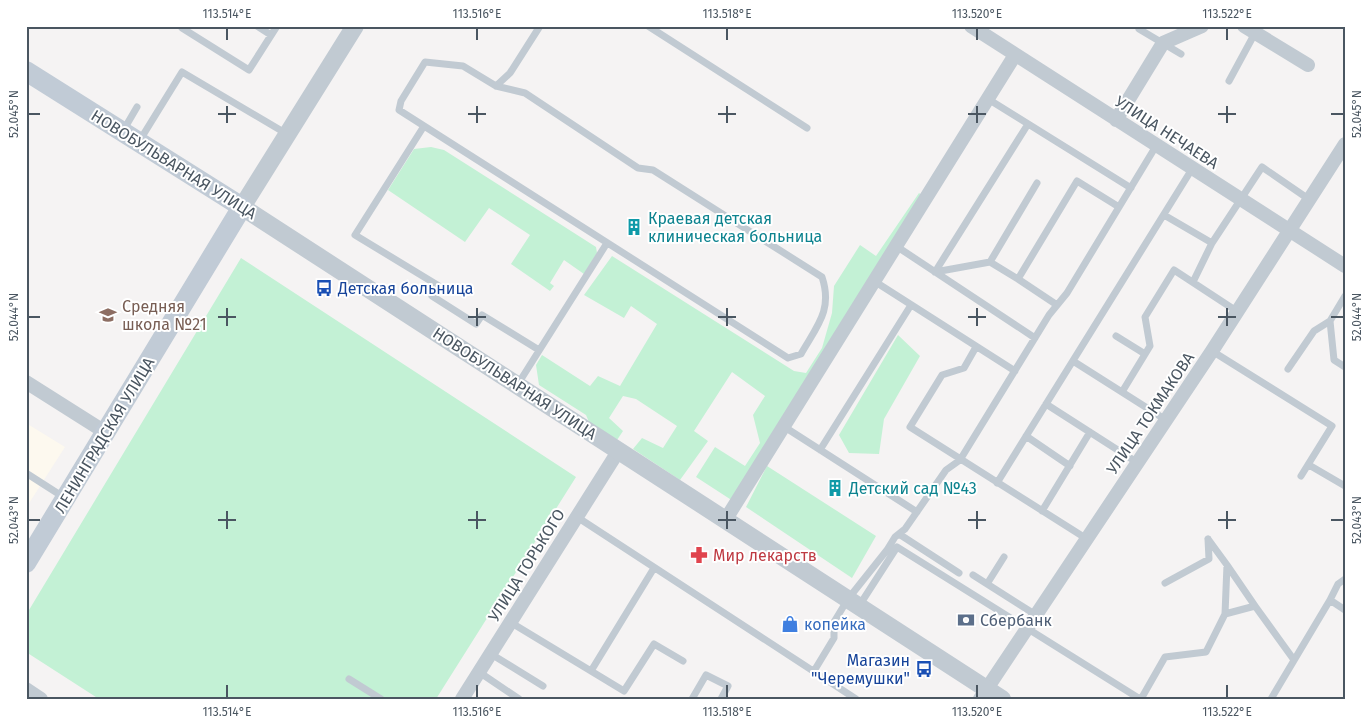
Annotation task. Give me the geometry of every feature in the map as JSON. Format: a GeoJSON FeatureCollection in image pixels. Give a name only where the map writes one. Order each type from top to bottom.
{"type":"FeatureCollection","features":[{"type":"Feature","properties":{"kind":"main road","name":"НОВОБУЛЬВАРНАЯ УЛИЦА"},"geometry":{"type":"LineString","coordinates":[[26,71],[242,207]]}},
{"type":"Feature","properties":{"kind":"main road","name":"ЛЕНИНГРАДСКАЯ УЛИЦА"},"geometry":{"type":"LineString","coordinates":[[26,563],[242,207]]}},
{"type":"Feature","properties":{"kind":"street","name":"ЛЕНИНГРАДСКАЯ УЛИЦА"},"geometry":{"type":"LineString","coordinates":[[242,207],[355,26]]}},
{"type":"Feature","properties":{"kind":"street","name":"УЛИЦА НЕЧАЕВА"},"geometry":{"type":"LineString","coordinates":[[971,26],[1290,233],[1345,266]]}},
{"type":"Feature","properties":{"kind":"street"},"geometry":{"type":"LineString","coordinates":[[1116,120],[1163,43],[1202,26]]}},
{"type":"Feature","properties":{"kind":"street"},"geometry":{"type":"LineString","coordinates":[[1250,30],[1308,65]]}},
{"type":"Feature","properties":{"kind":"street"},"geometry":{"type":"LineString","coordinates":[[726,519],[1015,55]]}},
{"type":"Feature","properties":{"kind":"street","name":"УЛИЦА ТОКМАКОВА"},"geometry":{"type":"LineString","coordinates":[[983,694],[1290,233],[1345,144]]}},
{"type":"Feature","properties":{"kind":"street","name":"НОВОБУЛЬВАРНАЯ УЛИЦА"},"geometry":{"type":"LineString","coordinates":[[242,207],[853,602],[983,694],[1002,699]]}},
{"type":"Feature","properties":{"kind":"street"},"geometry":{"type":"LineString","coordinates":[[26,382],[105,432]]}},
{"type":"Feature","properties":{"kind":"street","name":"УЛИЦА ГОРЬКОГО"},"geometry":{"type":"LineString","coordinates":[[462,699],[619,450]]}},
{"type":"Feature","properties":{"kind":"lane"},"geometry":{"type":"LineString","coordinates":[[257,26],[271,35]]}},
{"type":"Feature","properties":{"kind":"lane"},"geometry":{"type":"LineString","coordinates":[[182,28],[249,70],[277,26]]}},
{"type":"Feature","properties":{"kind":"lane"},"geometry":{"type":"LineString","coordinates":[[496,86],[510,73],[540,26]]}},
{"type":"Feature","properties":{"kind":"lane"},"geometry":{"type":"LineString","coordinates":[[648,26],[807,128]]}},
{"type":"Feature","properties":{"kind":"lane"},"geometry":{"type":"LineString","coordinates":[[1139,29],[1181,54]]}},
{"type":"Feature","properties":{"kind":"lane"},"geometry":{"type":"LineString","coordinates":[[1229,81],[1250,30]]}},
{"type":"Feature","properties":{"kind":"lane"},"geometry":{"type":"LineString","coordinates":[[425,62],[463,66],[496,86],[525,93],[638,168],[654,170],[822,277],[827,292],[825,312],[801,354],[788,358],[424,126],[399,110],[401,102],[425,62]]}},
{"type":"Feature","properties":{"kind":"lane"},"geometry":{"type":"LineString","coordinates":[[131,137],[182,72],[287,134]]}},
{"type":"Feature","properties":{"kind":"lane"},"geometry":{"type":"LineString","coordinates":[[988,99],[1131,188]]}},
{"type":"Feature","properties":{"kind":"lane"},"geometry":{"type":"LineString","coordinates":[[131,137],[137,107]]}},
{"type":"Feature","properties":{"kind":"lane"},"geometry":{"type":"LineString","coordinates":[[935,272],[1028,124]]}},
{"type":"Feature","properties":{"kind":"lane"},"geometry":{"type":"LineString","coordinates":[[424,126],[355,236],[439,286],[432,296],[476,324],[482,315],[539,350]]}},
{"type":"Feature","properties":{"kind":"lane"},"geometry":{"type":"LineString","coordinates":[[853,602],[899,534],[905,529],[946,470],[960,460],[1035,338],[1067,293],[1156,146]]}},
{"type":"Feature","properties":{"kind":"lane"},"geometry":{"type":"LineString","coordinates":[[1193,282],[1212,243],[1262,167],[1310,200]]}},
{"type":"Feature","properties":{"kind":"lane"},"geometry":{"type":"LineString","coordinates":[[997,482],[1192,169]]}},
{"type":"Feature","properties":{"kind":"lane"},"geometry":{"type":"LineString","coordinates":[[1018,279],[1077,181],[1119,207]]}},
{"type":"Feature","properties":{"kind":"lane"},"geometry":{"type":"LineString","coordinates":[[990,262],[1037,183]]}},
{"type":"Feature","properties":{"kind":"lane"},"geometry":{"type":"LineString","coordinates":[[1164,215],[1212,243]]}},
{"type":"Feature","properties":{"kind":"lane"},"geometry":{"type":"LineString","coordinates":[[518,385],[607,243]]}},
{"type":"Feature","properties":{"kind":"lane"},"geometry":{"type":"LineString","coordinates":[[896,246],[1035,338]]}},
{"type":"Feature","properties":{"kind":"lane"},"geometry":{"type":"LineString","coordinates":[[935,272],[990,262],[1057,305]]}},
{"type":"Feature","properties":{"kind":"lane"},"geometry":{"type":"LineString","coordinates":[[1122,392],[1150,346],[1145,317],[1174,270],[1238,312]]}},
{"type":"Feature","properties":{"kind":"lane"},"geometry":{"type":"LineString","coordinates":[[874,281],[1015,371]]}},
{"type":"Feature","properties":{"kind":"lane"},"geometry":{"type":"LineString","coordinates":[[1288,369],[1314,331],[1330,321],[1345,296]]}},
{"type":"Feature","properties":{"kind":"lane"},"geometry":{"type":"LineString","coordinates":[[820,450],[911,305]]}},
{"type":"Feature","properties":{"kind":"lane"},"geometry":{"type":"LineString","coordinates":[[1330,321],[1334,360],[1345,367]]}},
{"type":"Feature","properties":{"kind":"lane"},"geometry":{"type":"LineString","coordinates":[[1116,336],[1145,354]]}},
{"type":"Feature","properties":{"kind":"lane"},"geometry":{"type":"LineString","coordinates":[[976,347],[964,368],[942,375],[910,427],[1087,539]]}},
{"type":"Feature","properties":{"kind":"lane"},"geometry":{"type":"LineString","coordinates":[[1212,351],[1332,426],[1301,476]]}},
{"type":"Feature","properties":{"kind":"lane"},"geometry":{"type":"LineString","coordinates":[[1073,360],[1166,420]]}},
{"type":"Feature","properties":{"kind":"lane"},"geometry":{"type":"LineString","coordinates":[[1046,404],[1138,463]]}},
{"type":"Feature","properties":{"kind":"lane"},"geometry":{"type":"LineString","coordinates":[[784,426],[917,512]]}},
{"type":"Feature","properties":{"kind":"lane"},"geometry":{"type":"LineString","coordinates":[[1042,511],[1090,432]]}},
{"type":"Feature","properties":{"kind":"lane"},"geometry":{"type":"LineString","coordinates":[[1026,436],[1070,466]]}},
{"type":"Feature","properties":{"kind":"lane"},"geometry":{"type":"LineString","coordinates":[[1309,465],[1345,486]]}},
{"type":"Feature","properties":{"kind":"lane"},"geometry":{"type":"LineString","coordinates":[[26,473],[65,498]]}},
{"type":"Feature","properties":{"kind":"lane"},"geometry":{"type":"LineString","coordinates":[[577,517],[814,672],[844,695],[856,699]]}},
{"type":"Feature","properties":{"kind":"lane"},"geometry":{"type":"LineString","coordinates":[[899,534],[959,573]]}},
{"type":"Feature","properties":{"kind":"lane"},"geometry":{"type":"LineString","coordinates":[[1165,584],[1209,559],[1208,539],[1294,660]]}},
{"type":"Feature","properties":{"kind":"lane"},"geometry":{"type":"LineString","coordinates":[[814,672],[834,638],[834,622],[853,602],[897,547],[1140,699],[1165,657],[1206,652],[1225,614],[1227,566]]}},
{"type":"Feature","properties":{"kind":"lane"},"geometry":{"type":"LineString","coordinates":[[987,584],[1004,557]]}},
{"type":"Feature","properties":{"kind":"lane"},"geometry":{"type":"LineString","coordinates":[[591,671],[654,568]]}},
{"type":"Feature","properties":{"kind":"lane"},"geometry":{"type":"LineString","coordinates":[[974,575],[1036,615]]}},
{"type":"Feature","properties":{"kind":"lane"},"geometry":{"type":"LineString","coordinates":[[1273,698],[1338,584],[1345,579]]}},
{"type":"Feature","properties":{"kind":"lane"},"geometry":{"type":"LineString","coordinates":[[1330,600],[1345,610]]}},
{"type":"Feature","properties":{"kind":"lane"},"geometry":{"type":"LineString","coordinates":[[1225,614],[1255,606]]}},
{"type":"Feature","properties":{"kind":"lane"},"geometry":{"type":"LineString","coordinates":[[510,622],[624,691],[654,644],[683,660]]}},
{"type":"Feature","properties":{"kind":"lane"},"geometry":{"type":"LineString","coordinates":[[490,654],[543,686]]}},
{"type":"Feature","properties":{"kind":"lane"},"geometry":{"type":"LineString","coordinates":[[479,672],[519,699]]}},
{"type":"Feature","properties":{"kind":"lane"},"geometry":{"type":"LineString","coordinates":[[692,699],[706,675],[728,686],[721,699]]}},
{"type":"Feature","properties":{"kind":"lane"},"geometry":{"type":"LineString","coordinates":[[349,679],[380,699]]}},
{"type":"Feature","properties":{"kind":"shaded area"},"geometry":{"type":"Polygon","coordinates":[[[26,423],[65,447],[26,508],[26,423]]]}},
{"type":"Feature","properties":{"kind":"green space"},"geometry":{"type":"Polygon","coordinates":[[[431,147],[444,150],[596,247],[597,253],[584,274],[564,260],[550,283],[554,286],[550,291],[511,264],[530,235],[489,208],[465,242],[388,190],[414,149],[431,147]]]}},
{"type":"Feature","properties":{"kind":"green space"},"geometry":{"type":"Polygon","coordinates":[[[919,193],[923,196],[733,501],[696,477],[715,447],[745,466],[760,443],[753,415],[765,396],[732,372],[694,431],[708,441],[680,480],[633,449],[642,438],[663,448],[677,426],[636,399],[623,396],[609,418],[623,431],[617,440],[589,422],[586,415],[539,385],[536,365],[542,355],[590,386],[598,376],[620,386],[657,324],[631,306],[624,318],[584,295],[612,256],[794,371],[806,373],[822,348],[832,313],[834,286],[860,245],[876,256],[919,193]]]}},
{"type":"Feature","properties":{"kind":"green space"},"geometry":{"type":"Polygon","coordinates":[[[241,258],[576,477],[436,699],[99,699],[26,652],[26,615],[241,258]]]}},
{"type":"Feature","properties":{"kind":"green space"},"geometry":{"type":"Polygon","coordinates":[[[898,335],[920,356],[884,419],[879,454],[849,453],[839,435],[898,335]]]}},
{"type":"Feature","properties":{"kind":"green space"},"geometry":{"type":"Polygon","coordinates":[[[767,466],[876,536],[852,578],[746,507],[767,466]]]}},
{"type":"Feature","properties":{"kind":"place","name":"Краевая детская клиническая больница"},"geometry":{"type":"Point","coordinates":[634,227]}},
{"type":"Feature","properties":{"kind":"place","name":"Детская больница"},"geometry":{"type":"Point","coordinates":[324,288]}},
{"type":"Feature","properties":{"kind":"place","name":"Средняя школа №21"},"geometry":{"type":"Point","coordinates":[108,315]}},
{"type":"Feature","properties":{"kind":"place","name":"Детский сад №43"},"geometry":{"type":"Point","coordinates":[835,488]}},
{"type":"Feature","properties":{"kind":"place","name":"Мир лекарств"},"geometry":{"type":"Point","coordinates":[699,555]}},
{"type":"Feature","properties":{"kind":"place","name":"Сбербанк"},"geometry":{"type":"Point","coordinates":[966,620]}},
{"type":"Feature","properties":{"kind":"place","name":"копейка"},"geometry":{"type":"Point","coordinates":[790,624]}},
{"type":"Feature","properties":{"kind":"place","name":"Магазин \"Черемушки\""},"geometry":{"type":"Point","coordinates":[924,669]}}]}
